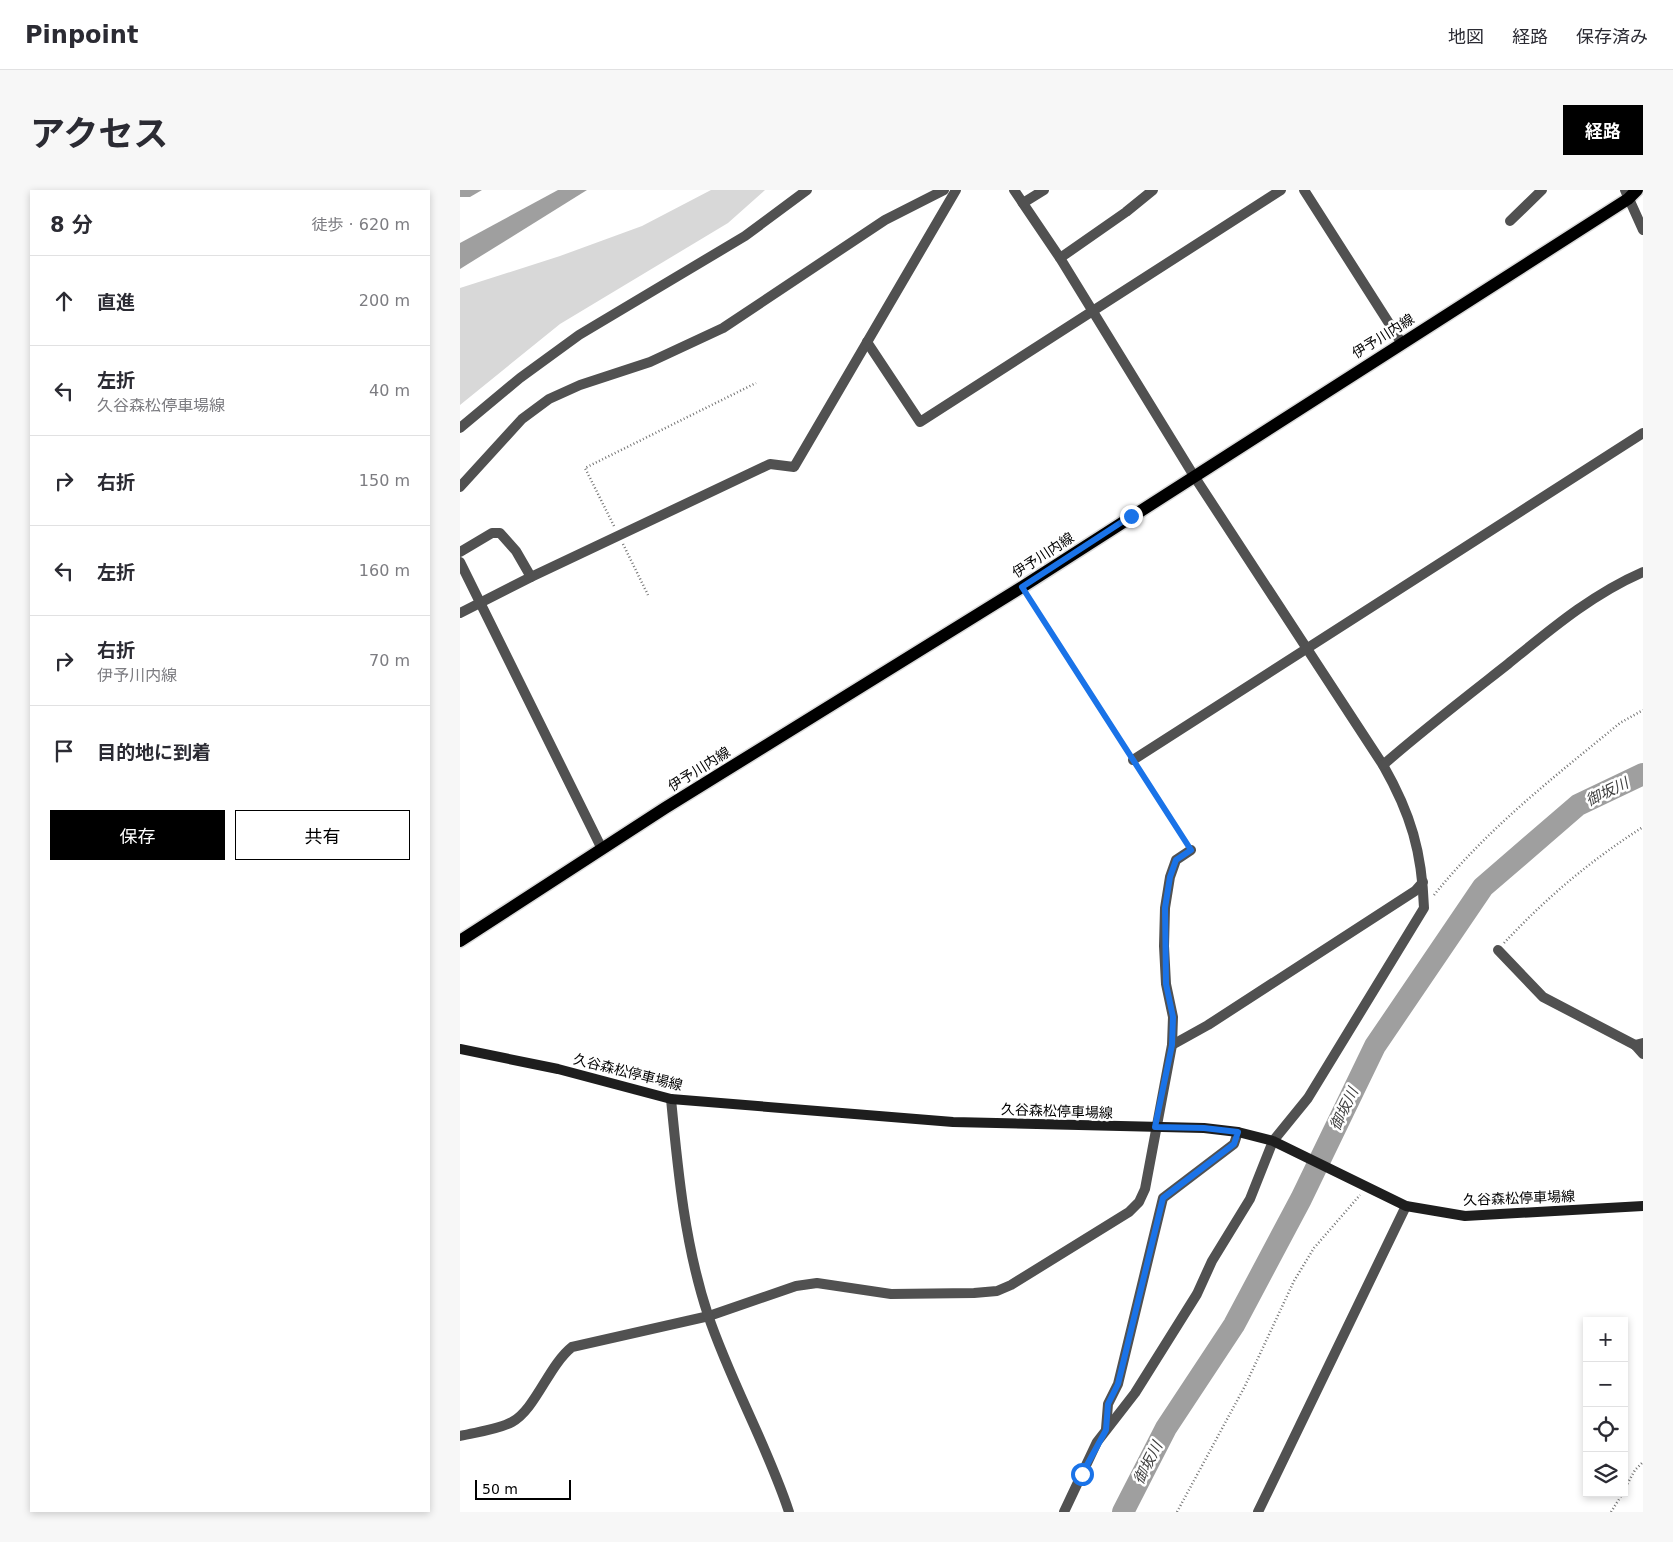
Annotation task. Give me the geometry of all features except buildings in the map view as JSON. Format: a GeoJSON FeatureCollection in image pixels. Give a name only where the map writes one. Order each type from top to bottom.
{"type":"FeatureCollection","features":[{"type":"Feature","properties":{"kind":"main road","name":"伊予川内線"},"geometry":{"type":"LineString","coordinates":[[460,941],[602,849],[1022,587],[1630,193]]}},
{"type":"Feature","properties":{"kind":"main road","name":"久谷森松停車場線"},"geometry":{"type":"LineString","coordinates":[[460,1049],[558,1069],[671,1099],[953,1122],[1204,1128],[1238,1132],[1278,1143],[1406,1206],[1465,1216],[1643,1206]]}},
{"type":"Feature","properties":{"kind":"street"},"geometry":{"type":"LineString","coordinates":[[460,428],[520,378],[579,335],[745,236],[807,190]]}},
{"type":"Feature","properties":{"kind":"street"},"geometry":{"type":"LineString","coordinates":[[460,487],[522,419],[549,399],[580,385],[650,362],[723,328],[885,220],[944,190]]}},
{"type":"Feature","properties":{"kind":"street"},"geometry":{"type":"LineString","coordinates":[[460,613],[530,577],[770,464],[794,467],[956,190]]}},
{"type":"Feature","properties":{"kind":"street"},"geometry":{"type":"LineString","coordinates":[[1014,190],[1060,258],[1194,476],[1307,647],[1401,796],[1414,829],[1423,882],[1424,908],[1308,1098],[1278,1143],[1250,1199],[1212,1261],[1197,1294],[1134,1393],[1097,1442],[1064,1512]]}},
{"type":"Feature","properties":{"kind":"street"},"geometry":{"type":"LineString","coordinates":[[1023,203],[1044,190]]}},
{"type":"Feature","properties":{"kind":"street"},"geometry":{"type":"LineString","coordinates":[[1060,258],[1126,212],[1153,190]]}},
{"type":"Feature","properties":{"kind":"street"},"geometry":{"type":"LineString","coordinates":[[867,342],[920,422],[1281,190]]}},
{"type":"Feature","properties":{"kind":"street"},"geometry":{"type":"LineString","coordinates":[[1304,190],[1402,342]]}},
{"type":"Feature","properties":{"kind":"street"},"geometry":{"type":"LineString","coordinates":[[1510,221],[1542,190]]}},
{"type":"Feature","properties":{"kind":"street"},"geometry":{"type":"LineString","coordinates":[[1630,193],[1643,230]]}},
{"type":"Feature","properties":{"kind":"street"},"geometry":{"type":"LineString","coordinates":[[1132,760],[1643,433]]}},
{"type":"Feature","properties":{"kind":"street"},"geometry":{"type":"LineString","coordinates":[[460,552],[492,533],[500,533],[516,551],[530,577]]}},
{"type":"Feature","properties":{"kind":"street"},"geometry":{"type":"LineString","coordinates":[[460,562],[602,849]]}},
{"type":"Feature","properties":{"kind":"street"},"geometry":{"type":"LineString","coordinates":[[1383,765],[1576,610],[1643,572]]}},
{"type":"Feature","properties":{"kind":"street"},"geometry":{"type":"LineString","coordinates":[[460,1436],[512,1422],[525,1412],[562,1355],[572,1347],[709,1316],[796,1286],[817,1283],[891,1294],[974,1293],[997,1290],[1011,1285],[1129,1212],[1139,1202],[1145,1189],[1155,1127],[1172,1045],[1173,1017],[1166,984],[1164,946],[1165,908],[1170,877],[1176,860],[1191,850]]}},
{"type":"Feature","properties":{"kind":"street"},"geometry":{"type":"LineString","coordinates":[[1172,1045],[1249,998],[1415,891],[1423,882]]}},
{"type":"Feature","properties":{"kind":"street"},"geometry":{"type":"LineString","coordinates":[[1498,950],[1543,997],[1639,1044],[1643,1054]]}},
{"type":"Feature","properties":{"kind":"street"},"geometry":{"type":"LineString","coordinates":[[671,1099],[682,1204],[696,1273],[709,1316],[752,1425],[781,1487],[789,1512]]}},
{"type":"Feature","properties":{"kind":"street"},"geometry":{"type":"LineString","coordinates":[[1106,1430],[1108,1404],[1118,1384],[1163,1198],[1234,1144],[1238,1132]]}},
{"type":"Feature","properties":{"kind":"street"},"geometry":{"type":"LineString","coordinates":[[1258,1512],[1406,1206]]}},
{"type":"Feature","properties":{"kind":"path"},"geometry":{"type":"LineString","coordinates":[[648,595],[585,468],[756,382]]}},
{"type":"Feature","properties":{"kind":"path"},"geometry":{"type":"LineString","coordinates":[[1022,587],[1191,850]]}},
{"type":"Feature","properties":{"kind":"path"},"geometry":{"type":"LineString","coordinates":[[1424,908],[1453,872],[1498,824],[1620,723],[1643,710]]}},
{"type":"Feature","properties":{"kind":"path"},"geometry":{"type":"LineString","coordinates":[[1498,950],[1541,905],[1586,865],[1643,827]]}},
{"type":"Feature","properties":{"kind":"path"},"geometry":{"type":"LineString","coordinates":[[1177,1512],[1245,1386],[1294,1281],[1314,1248],[1361,1185]]}},
{"type":"Feature","properties":{"kind":"path"},"geometry":{"type":"LineString","coordinates":[[1628,1484],[1635,1470],[1643,1462]]}},
{"type":"Feature","properties":{"kind":"path"},"geometry":{"type":"LineString","coordinates":[[1611,1512],[1621,1497]]}},
{"type":"Feature","properties":{"kind":"shaded area"},"geometry":{"type":"Polygon","coordinates":[[[460,190],[482,190],[470,197],[460,197],[460,190]]]}},
{"type":"Feature","properties":{"kind":"shaded area"},"geometry":{"type":"Polygon","coordinates":[[[558,190],[587,190],[460,269],[460,243],[558,190]]]}},
{"type":"Feature","properties":{"kind":"shaded area"},"geometry":{"type":"Polygon","coordinates":[[[711,190],[765,190],[728,223],[560,324],[460,405],[460,288],[560,256],[642,226],[711,190]]]}},
{"type":"Feature","properties":{"kind":"waterway","name":"御坂川"},"geometry":{"type":"LineString","coordinates":[[1123,1512],[1166,1428],[1234,1325],[1301,1199],[1375,1046],[1483,887],[1578,805],[1643,774]]}},
{"type":"Feature","properties":{"kind":"route"},"geometry":{"type":"LineString","coordinates":[[1082,1474],[1097,1442],[1106,1430],[1108,1404],[1118,1384],[1163,1198],[1234,1144],[1238,1132],[1204,1128],[1155,1127],[1172,1045],[1173,1017],[1166,984],[1164,946],[1165,908],[1170,877],[1176,860],[1191,850],[1022,587],[1131,516]]}}]}
